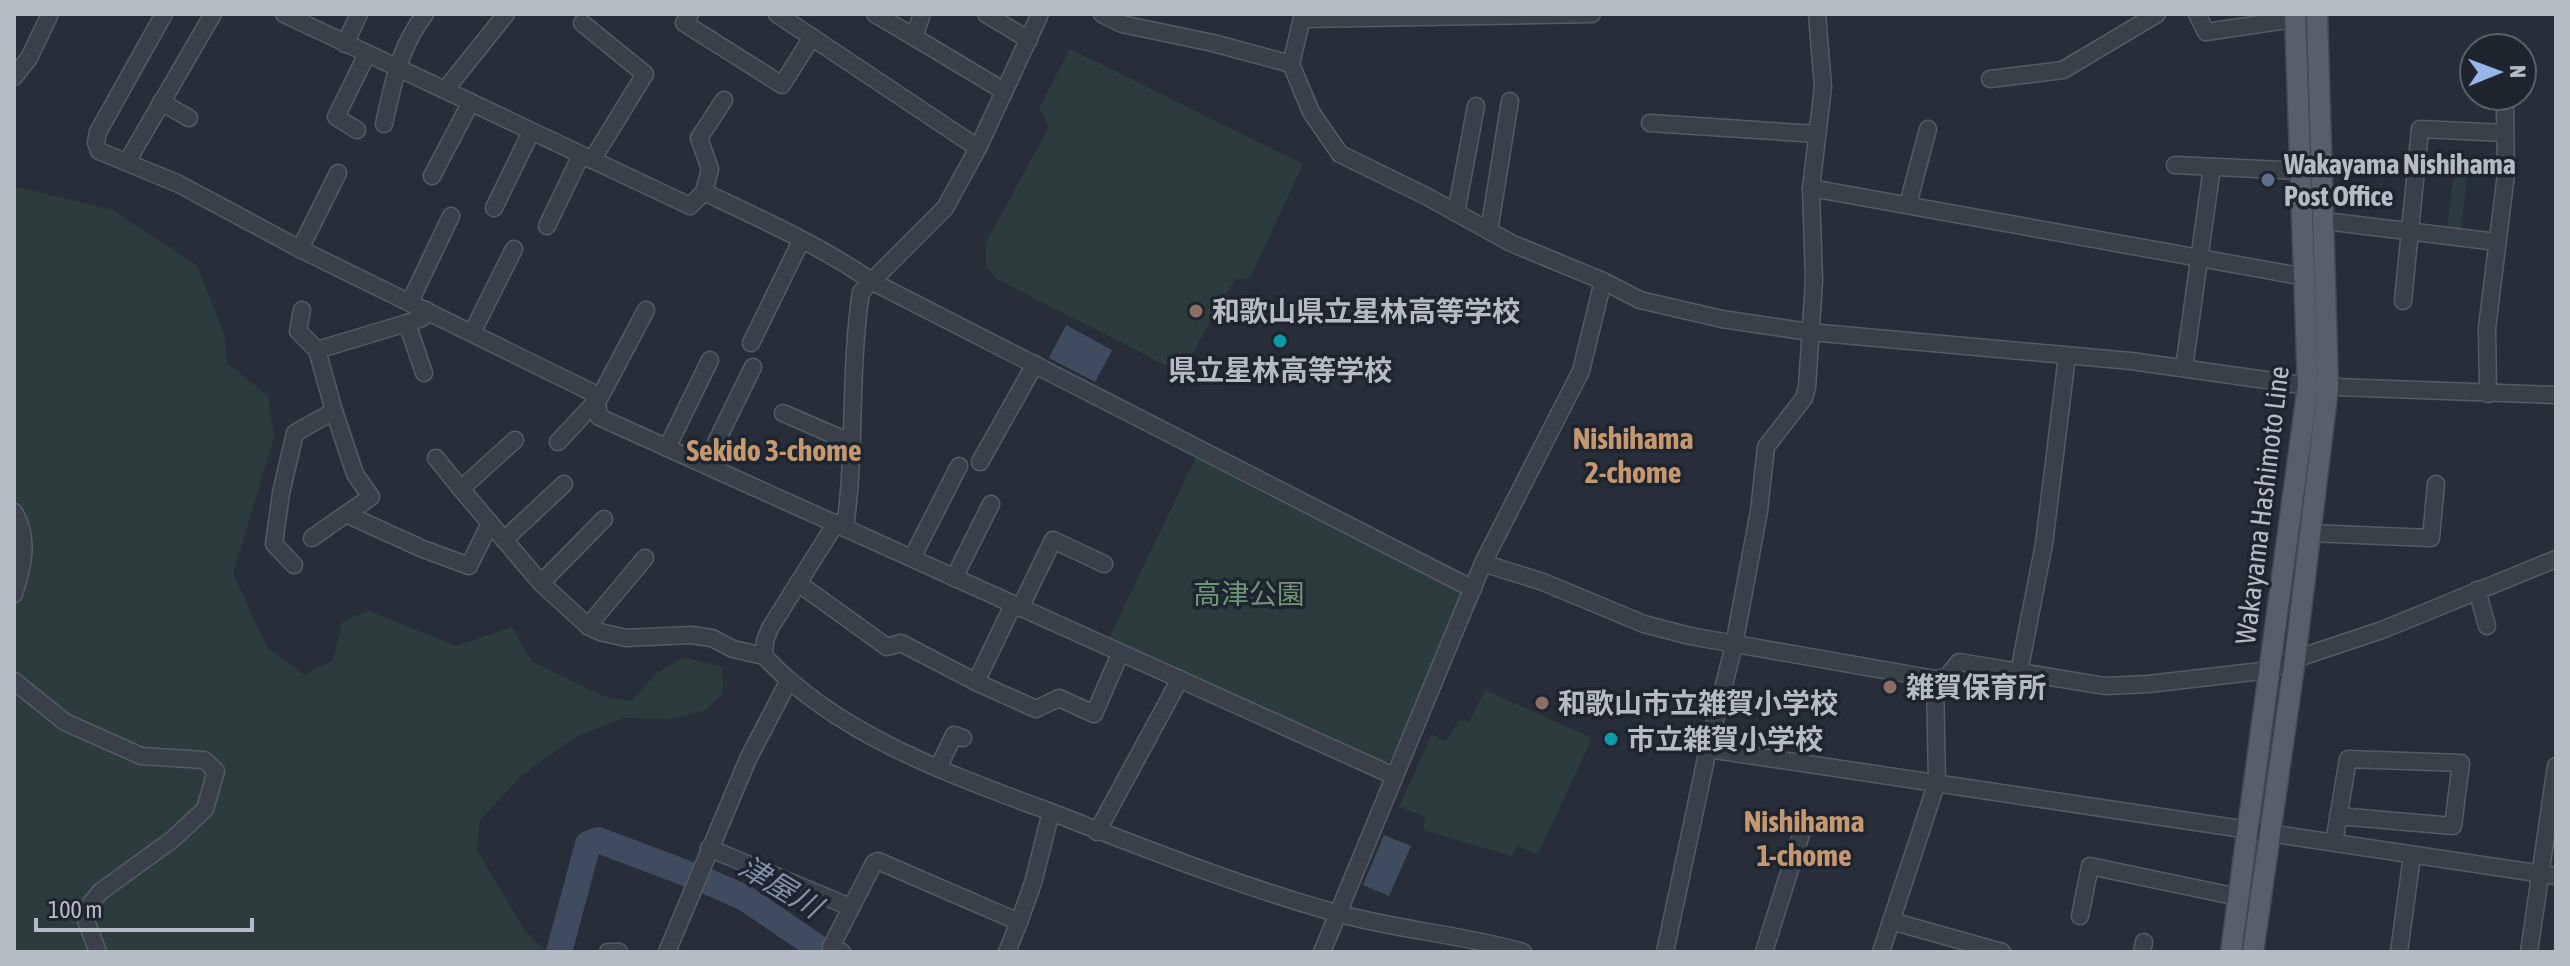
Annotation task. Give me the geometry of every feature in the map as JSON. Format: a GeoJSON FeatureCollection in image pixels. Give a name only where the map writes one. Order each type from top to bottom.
{"type":"FeatureCollection","features":[{"type":"Feature","properties":{"kind":"main road","name":"Wakayama Hashimoto Line"},"geometry":{"type":"LineString","coordinates":[[2253,952],[2310,533],[2325,221],[2317,14]]}},
{"type":"Feature","properties":{"kind":"main road","name":"Wakayama Hashimoto Line"},"geometry":{"type":"LineString","coordinates":[[2231,952],[2270,670],[2318,387],[2305,277],[2295,16]]}},
{"type":"Feature","properties":{"kind":"street"},"geometry":{"type":"LineString","coordinates":[[14,77],[29,58],[50,14]]}},
{"type":"Feature","properties":{"kind":"street"},"geometry":{"type":"LineString","coordinates":[[164,14],[98,132],[96,143],[99,151],[179,184],[300,249],[591,392],[597,400],[599,417],[1394,776]]}},
{"type":"Feature","properties":{"kind":"street"},"geometry":{"type":"LineString","coordinates":[[127,162],[213,14]]}},
{"type":"Feature","properties":{"kind":"street"},"geometry":{"type":"LineString","coordinates":[[284,14],[690,206],[704,192],[710,169],[699,138],[724,100]]}},
{"type":"Feature","properties":{"kind":"street"},"geometry":{"type":"LineString","coordinates":[[345,44],[359,14]]}},
{"type":"Feature","properties":{"kind":"street"},"geometry":{"type":"LineString","coordinates":[[384,124],[397,69],[409,36],[425,14]]}},
{"type":"Feature","properties":{"kind":"street"},"geometry":{"type":"LineString","coordinates":[[446,89],[506,14]]}},
{"type":"Feature","properties":{"kind":"street"},"geometry":{"type":"LineString","coordinates":[[690,14],[684,23],[782,85],[812,37]]}},
{"type":"Feature","properties":{"kind":"street"},"geometry":{"type":"LineString","coordinates":[[777,14],[978,148]]}},
{"type":"Feature","properties":{"kind":"street"},"geometry":{"type":"LineString","coordinates":[[875,14],[1004,91]]}},
{"type":"Feature","properties":{"kind":"street"},"geometry":{"type":"LineString","coordinates":[[914,37],[922,14]]}},
{"type":"Feature","properties":{"kind":"street"},"geometry":{"type":"LineString","coordinates":[[986,14],[1029,40]]}},
{"type":"Feature","properties":{"kind":"street"},"geometry":{"type":"LineString","coordinates":[[764,656],[770,628],[840,525],[850,493],[861,292],[945,208],[978,148],[1040,14]]}},
{"type":"Feature","properties":{"kind":"street"},"geometry":{"type":"LineString","coordinates":[[1102,14],[1122,24],[1213,43],[1291,64]]}},
{"type":"Feature","properties":{"kind":"street"},"geometry":{"type":"LineString","coordinates":[[1592,14],[1302,17],[1291,64],[1311,112],[1340,154],[1511,243],[1603,281],[1640,300],[1722,319],[1810,332],[2184,368],[2318,387],[2556,395]]}},
{"type":"Feature","properties":{"kind":"street"},"geometry":{"type":"LineString","coordinates":[[1665,952],[1708,749],[1734,645],[1759,511],[1766,447],[1804,398],[1807,387],[1814,281],[1811,188],[1823,87],[1817,14]]}},
{"type":"Feature","properties":{"kind":"street"},"geometry":{"type":"LineString","coordinates":[[1990,79],[2063,70],[2157,14]]}},
{"type":"Feature","properties":{"kind":"street"},"geometry":{"type":"LineString","coordinates":[[2197,14],[2206,32],[2295,16]]}},
{"type":"Feature","properties":{"kind":"street"},"geometry":{"type":"LineString","coordinates":[[547,226],[586,157],[645,74],[582,23]]}},
{"type":"Feature","properties":{"kind":"street"},"geometry":{"type":"LineString","coordinates":[[357,130],[336,117],[367,54]]}},
{"type":"Feature","properties":{"kind":"street"},"geometry":{"type":"LineString","coordinates":[[1489,231],[1510,101]]}},
{"type":"Feature","properties":{"kind":"street"},"geometry":{"type":"LineString","coordinates":[[161,102],[189,118]]}},
{"type":"Feature","properties":{"kind":"street"},"geometry":{"type":"LineString","coordinates":[[432,176],[471,102]]}},
{"type":"Feature","properties":{"kind":"street"},"geometry":{"type":"LineString","coordinates":[[1456,213],[1476,106]]}},
{"type":"Feature","properties":{"kind":"street"},"geometry":{"type":"LineString","coordinates":[[2488,394],[2487,328],[2506,174],[2505,112]]}},
{"type":"Feature","properties":{"kind":"street"},"geometry":{"type":"LineString","coordinates":[[1650,123],[1817,134]]}},
{"type":"Feature","properties":{"kind":"street"},"geometry":{"type":"LineString","coordinates":[[1908,204],[1928,129]]}},
{"type":"Feature","properties":{"kind":"street"},"geometry":{"type":"LineString","coordinates":[[2403,301],[2420,129],[2505,133]]}},
{"type":"Feature","properties":{"kind":"street"},"geometry":{"type":"LineString","coordinates":[[494,208],[531,132]]}},
{"type":"Feature","properties":{"kind":"street"},"geometry":{"type":"LineString","coordinates":[[2175,165],[2301,171]]}},
{"type":"Feature","properties":{"kind":"street"},"geometry":{"type":"LineString","coordinates":[[2184,368],[2212,167]]}},
{"type":"Feature","properties":{"kind":"street"},"geometry":{"type":"LineString","coordinates":[[300,249],[338,173]]}},
{"type":"Feature","properties":{"kind":"street"},"geometry":{"type":"LineString","coordinates":[[1811,188],[2305,277]]}},
{"type":"Feature","properties":{"kind":"street"},"geometry":{"type":"LineString","coordinates":[[704,192],[849,266],[873,282],[1473,589]]}},
{"type":"Feature","properties":{"kind":"street"},"geometry":{"type":"LineString","coordinates":[[410,302],[451,216]]}},
{"type":"Feature","properties":{"kind":"street"},"geometry":{"type":"LineString","coordinates":[[2325,221],[2497,242]]}},
{"type":"Feature","properties":{"kind":"street"},"geometry":{"type":"LineString","coordinates":[[751,343],[801,241]]}},
{"type":"Feature","properties":{"kind":"street"},"geometry":{"type":"LineString","coordinates":[[472,333],[514,249]]}},
{"type":"Feature","properties":{"kind":"street"},"geometry":{"type":"LineString","coordinates":[[1322,952],[1483,563],[1581,371],[1603,281]]}},
{"type":"Feature","properties":{"kind":"street"},"geometry":{"type":"LineString","coordinates":[[302,310],[298,331],[317,350],[355,474],[371,497],[312,538]]}},
{"type":"Feature","properties":{"kind":"street"},"geometry":{"type":"LineString","coordinates":[[317,350],[422,318],[426,310]]}},
{"type":"Feature","properties":{"kind":"street"},"geometry":{"type":"LineString","coordinates":[[558,442],[597,400],[646,310]]}},
{"type":"Feature","properties":{"kind":"street"},"geometry":{"type":"LineString","coordinates":[[407,323],[424,373]]}},
{"type":"Feature","properties":{"kind":"street"},"geometry":{"type":"LineString","coordinates":[[2019,672],[2044,544],[2067,356]]}},
{"type":"Feature","properties":{"kind":"street"},"geometry":{"type":"LineString","coordinates":[[667,448],[710,360]]}},
{"type":"Feature","properties":{"kind":"street"},"geometry":{"type":"LineString","coordinates":[[980,462],[1035,364]]}},
{"type":"Feature","properties":{"kind":"street"},"geometry":{"type":"LineString","coordinates":[[705,465],[753,367]]}},
{"type":"Feature","properties":{"kind":"street"},"geometry":{"type":"LineString","coordinates":[[294,565],[274,544],[281,493],[295,433],[334,411]]}},
{"type":"Feature","properties":{"kind":"street"},"geometry":{"type":"LineString","coordinates":[[783,413],[852,443]]}},
{"type":"Feature","properties":{"kind":"street"},"geometry":{"type":"LineString","coordinates":[[461,489],[515,440]]}},
{"type":"Feature","properties":{"kind":"street"},"geometry":{"type":"LineString","coordinates":[[436,458],[541,583],[588,626],[600,632],[626,638],[691,635],[712,638],[733,649],[764,656],[788,682],[882,743],[978,786],[1097,832],[1336,913],[1488,942],[1523,952]]}},
{"type":"Feature","properties":{"kind":"street"},"geometry":{"type":"LineString","coordinates":[[912,558],[959,466]]}},
{"type":"Feature","properties":{"kind":"street"},"geometry":{"type":"LineString","coordinates":[[504,540],[564,484]]}},
{"type":"Feature","properties":{"kind":"street"},"geometry":{"type":"LineString","coordinates":[[2310,533],[2431,538],[2436,484]]}},
{"type":"Feature","properties":{"kind":"street"},"geometry":{"type":"LineString","coordinates":[[954,578],[991,504]]}},
{"type":"Feature","properties":{"kind":"street"},"geometry":{"type":"LineString","coordinates":[[14,512],[20,523],[25,560],[14,594]]}},
{"type":"Feature","properties":{"kind":"street"},"geometry":{"type":"LineString","coordinates":[[346,514],[469,566],[490,523]]}},
{"type":"Feature","properties":{"kind":"street"},"geometry":{"type":"LineString","coordinates":[[541,583],[604,519]]}},
{"type":"Feature","properties":{"kind":"street"},"geometry":{"type":"LineString","coordinates":[[976,682],[1053,540],[1104,564]]}},
{"type":"Feature","properties":{"kind":"street"},"geometry":{"type":"LineString","coordinates":[[588,626],[645,558]]}},
{"type":"Feature","properties":{"kind":"street"},"geometry":{"type":"LineString","coordinates":[[1483,563],[1543,582],[1644,624],[1734,645],[1935,679],[1947,677],[1959,662],[2105,686],[2270,670],[2382,630],[2554,560]]}},
{"type":"Feature","properties":{"kind":"street"},"geometry":{"type":"LineString","coordinates":[[798,583],[887,647],[901,643],[1036,709],[1059,698],[1094,714],[1120,654]]}},
{"type":"Feature","properties":{"kind":"street"},"geometry":{"type":"LineString","coordinates":[[2477,590],[2487,626]]}},
{"type":"Feature","properties":{"kind":"street"},"geometry":{"type":"LineString","coordinates":[[1097,832],[1180,679]]}},
{"type":"Feature","properties":{"kind":"street"},"geometry":{"type":"LineString","coordinates":[[1881,952],[1937,782],[1935,679]]}},
{"type":"Feature","properties":{"kind":"street"},"geometry":{"type":"LineString","coordinates":[[14,681],[65,722],[141,756],[204,760],[216,771],[205,809],[173,839],[100,892],[87,908],[86,921],[98,952]]}},
{"type":"Feature","properties":{"kind":"street"},"geometry":{"type":"LineString","coordinates":[[667,952],[748,759],[788,682]]}},
{"type":"Feature","properties":{"kind":"street"},"geometry":{"type":"LineString","coordinates":[[938,768],[954,735],[963,738]]}},
{"type":"Feature","properties":{"kind":"street"},"geometry":{"type":"LineString","coordinates":[[1708,749],[2549,875]]}},
{"type":"Feature","properties":{"kind":"street"},"geometry":{"type":"LineString","coordinates":[[2334,843],[2338,816],[2348,759],[2461,763],[2453,826],[2338,816]]}},
{"type":"Feature","properties":{"kind":"street"},"geometry":{"type":"LineString","coordinates":[[2529,952],[2549,875],[2556,766]]}},
{"type":"Feature","properties":{"kind":"street"},"geometry":{"type":"LineString","coordinates":[[1007,952],[1033,883],[1051,812]]}},
{"type":"Feature","properties":{"kind":"street"},"geometry":{"type":"LineString","coordinates":[[1764,952],[1803,828]]}},
{"type":"Feature","properties":{"kind":"street"},"geometry":{"type":"LineString","coordinates":[[709,848],[850,907]]}},
{"type":"Feature","properties":{"kind":"street"},"geometry":{"type":"LineString","coordinates":[[2399,952],[2412,856]]}},
{"type":"Feature","properties":{"kind":"street"},"geometry":{"type":"LineString","coordinates":[[842,952],[831,947],[850,907],[878,861],[1019,922]]}},
{"type":"Feature","properties":{"kind":"street"},"geometry":{"type":"LineString","coordinates":[[2080,916],[2090,866],[2238,897]]}},
{"type":"Feature","properties":{"kind":"street"},"geometry":{"type":"LineString","coordinates":[[1891,921],[2002,952]]}},
{"type":"Feature","properties":{"kind":"street"},"geometry":{"type":"LineString","coordinates":[[608,952],[619,952]]}},
{"type":"Feature","properties":{"kind":"green space"},"geometry":{"type":"Polygon","coordinates":[[[1070,49],[1303,164],[1250,278],[1235,279],[1181,373],[997,279],[986,267],[986,242],[1049,127],[1039,108],[1070,49]]]}},
{"type":"Feature","properties":{"kind":"green space"},"geometry":{"type":"Polygon","coordinates":[[[2454,172],[2467,174],[2461,230],[2447,229],[2454,172]]]}},
{"type":"Feature","properties":{"kind":"green space"},"geometry":{"type":"Polygon","coordinates":[[[14,186],[112,210],[197,265],[224,334],[227,363],[268,396],[274,438],[233,573],[267,647],[305,675],[333,660],[343,621],[369,611],[456,646],[512,627],[531,661],[602,696],[631,701],[656,674],[683,657],[722,667],[723,693],[704,711],[669,719],[624,718],[577,736],[522,775],[480,820],[477,850],[525,931],[547,952],[14,952],[14,186]]]}},
{"type":"Feature","properties":{"kind":"green space","name":"高津公園"},"geometry":{"type":"Polygon","coordinates":[[[1197,455],[1462,591],[1463,599],[1391,760],[1382,763],[1108,640],[1197,455]]]}},
{"type":"Feature","properties":{"kind":"green space"},"geometry":{"type":"Polygon","coordinates":[[[1485,690],[1592,738],[1538,854],[1517,846],[1512,856],[1423,830],[1425,816],[1399,807],[1432,734],[1446,742],[1459,720],[1469,722],[1485,690]]]}},
{"type":"Feature","properties":{"kind":"water"},"geometry":{"type":"Polygon","coordinates":[[[1066,325],[1112,350],[1095,382],[1049,358],[1066,325]]]}},
{"type":"Feature","properties":{"kind":"water"},"geometry":{"type":"Polygon","coordinates":[[[1384,835],[1411,846],[1389,896],[1363,885],[1384,835]]]}},
{"type":"Feature","properties":{"kind":"waterway","name":"津屋川"},"geometry":{"type":"LineString","coordinates":[[559,952],[588,844],[598,840],[691,875]]}},
{"type":"Feature","properties":{"kind":"waterway","name":"津屋川"},"geometry":{"type":"LineString","coordinates":[[702,879],[745,898],[824,952]]}},
{"type":"Feature","properties":{"kind":"place","name":"Wakayama Nishihama Post Office"},"geometry":{"type":"Point","coordinates":[2268,180]}},
{"type":"Feature","properties":{"kind":"place","name":"和歌山県立星林高等学校"},"geometry":{"type":"Point","coordinates":[1196,311]}},
{"type":"Feature","properties":{"kind":"place","name":"県立星林高等学校"},"geometry":{"type":"Point","coordinates":[1280,341]}},
{"type":"Feature","properties":{"kind":"place","name":"雑賀保育所"},"geometry":{"type":"Point","coordinates":[1890,687]}},
{"type":"Feature","properties":{"kind":"place","name":"和歌山市立雑賀小学校"},"geometry":{"type":"Point","coordinates":[1542,703]}},
{"type":"Feature","properties":{"kind":"place","name":"市立雑賀小学校"},"geometry":{"type":"Point","coordinates":[1611,739]}},
{"type":"Feature","properties":{"kind":"district","name":"Sekido 3-chome"},"geometry":{"type":"Point","coordinates":[774,451]}},
{"type":"Feature","properties":{"kind":"district","name":"Nishihama 2-chome"},"geometry":{"type":"Point","coordinates":[1633,456]}},
{"type":"Feature","properties":{"kind":"district","name":"Nishihama 1-chome"},"geometry":{"type":"Point","coordinates":[1804,839]}}]}
